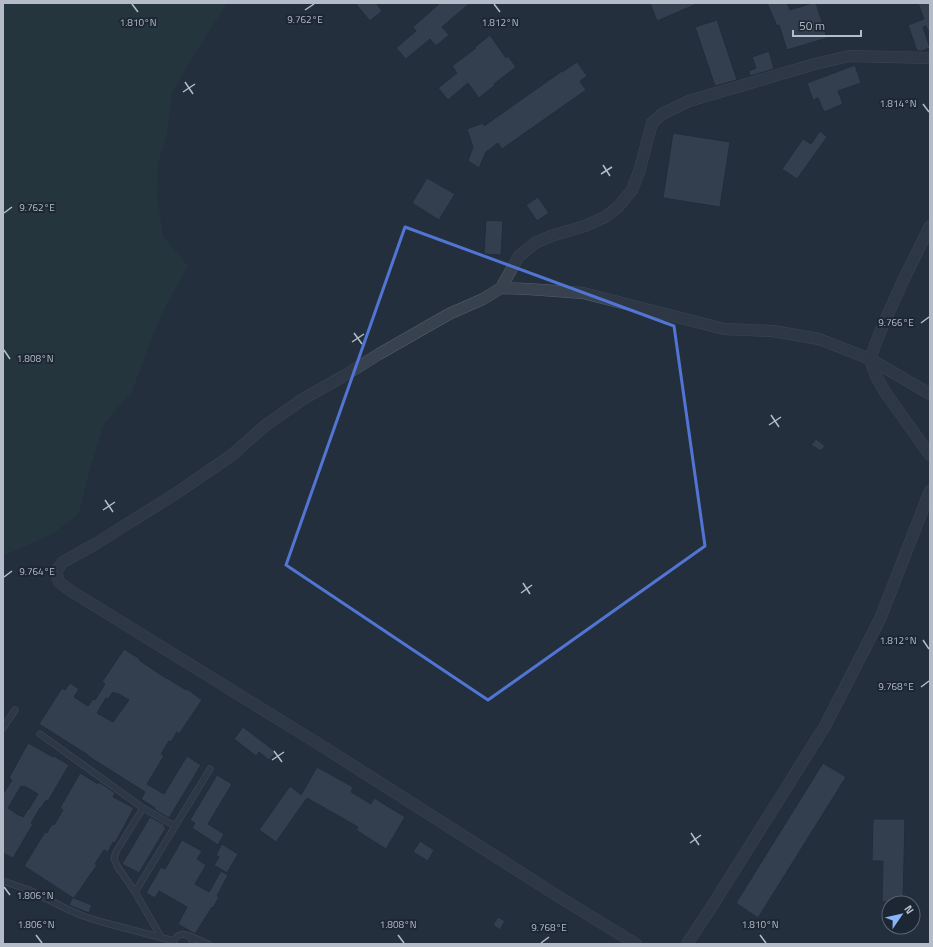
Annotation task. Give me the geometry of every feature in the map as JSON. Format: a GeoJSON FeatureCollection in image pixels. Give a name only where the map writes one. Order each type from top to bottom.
{"type":"FeatureCollection","features":[{"type":"Feature","properties":{"kind":"street"},"geometry":{"type":"LineString","coordinates":[[636,944],[322,746],[71,591],[59,582],[56,571],[63,562],[97,543],[178,492],[232,455],[266,425],[303,399],[449,314],[483,299],[501,288],[519,256],[535,243],[551,236],[585,226],[605,216],[618,207],[632,190],[639,172],[652,123],[662,114],[689,101],[815,64],[849,56],[930,58]]}},
{"type":"Feature","properties":{"kind":"street"},"geometry":{"type":"LineString","coordinates":[[930,226],[883,325],[870,359],[876,376],[885,392],[930,455]]}},
{"type":"Feature","properties":{"kind":"street"},"geometry":{"type":"LineString","coordinates":[[501,288],[583,293],[724,329],[773,330],[819,339],[870,359],[930,394]]}},
{"type":"Feature","properties":{"kind":"street"},"geometry":{"type":"LineString","coordinates":[[687,944],[825,726],[880,619],[930,491]]}},
{"type":"Feature","properties":{"kind":"lane"},"geometry":{"type":"LineString","coordinates":[[3,728],[15,710]]}},
{"type":"Feature","properties":{"kind":"lane"},"geometry":{"type":"LineString","coordinates":[[40,734],[142,808],[175,826]]}},
{"type":"Feature","properties":{"kind":"lane"},"geometry":{"type":"LineString","coordinates":[[135,892],[210,769]]}},
{"type":"Feature","properties":{"kind":"lane"},"geometry":{"type":"LineString","coordinates":[[142,808],[117,850],[114,858],[117,866],[135,892],[161,937]]}},
{"type":"Feature","properties":{"kind":"lane"},"geometry":{"type":"LineString","coordinates":[[3,881],[29,890],[83,916],[102,922],[161,937],[173,942],[177,936],[186,934],[208,944]]}},
{"type":"Feature","properties":{"kind":"lane"},"geometry":{"type":"LineString","coordinates":[[189,936],[193,941],[193,944]]}},
{"type":"Feature","properties":{"kind":"highlighted area"},"geometry":{"type":"Polygon","coordinates":[[[405,227],[674,326],[705,546],[488,700],[286,565],[405,227]]]}},
{"type":"Feature","properties":{"kind":"green space"},"geometry":{"type":"Polygon","coordinates":[[[3,3],[227,3],[172,92],[167,133],[158,163],[157,198],[163,236],[188,266],[167,303],[154,332],[132,391],[103,425],[79,513],[54,533],[3,556],[3,3]]]}},
{"type":"Feature","properties":{"kind":"building"},"geometry":{"type":"Polygon","coordinates":[[[355,3],[376,3],[382,11],[370,21],[355,3]]]}},
{"type":"Feature","properties":{"kind":"building"},"geometry":{"type":"Polygon","coordinates":[[[440,3],[470,3],[442,27],[449,35],[436,46],[430,39],[406,59],[396,48],[416,31],[413,27],[440,3]]]}},
{"type":"Feature","properties":{"kind":"building"},"geometry":{"type":"Polygon","coordinates":[[[650,3],[699,3],[657,21],[650,3]]]}},
{"type":"Feature","properties":{"kind":"building"},"geometry":{"type":"Polygon","coordinates":[[[767,3],[787,3],[790,10],[816,3],[827,38],[787,50],[779,25],[777,26],[767,3]]]}},
{"type":"Feature","properties":{"kind":"building"},"geometry":{"type":"Polygon","coordinates":[[[918,3],[930,3],[930,33],[926,26],[923,27],[930,48],[922,51],[917,51],[908,25],[924,19],[918,3]]]}},
{"type":"Feature","properties":{"kind":"building"},"geometry":{"type":"Polygon","coordinates":[[[717,20],[737,80],[715,86],[695,27],[717,20]]]}},
{"type":"Feature","properties":{"kind":"building"},"geometry":{"type":"Polygon","coordinates":[[[490,35],[506,58],[508,56],[516,67],[479,98],[468,83],[448,100],[438,88],[457,73],[452,66],[476,48],[475,47],[490,35]]]}},
{"type":"Feature","properties":{"kind":"building"},"geometry":{"type":"Polygon","coordinates":[[[769,51],[774,69],[750,76],[749,71],[756,68],[752,57],[769,51]]]}},
{"type":"Feature","properties":{"kind":"building"},"geometry":{"type":"Polygon","coordinates":[[[577,62],[587,76],[580,81],[586,90],[502,149],[498,143],[486,152],[479,168],[468,161],[473,147],[467,129],[483,123],[484,126],[577,62]]]}},
{"type":"Feature","properties":{"kind":"building"},"geometry":{"type":"Polygon","coordinates":[[[855,65],[861,83],[838,91],[843,104],[824,112],[818,98],[813,100],[807,83],[855,65]]]}},
{"type":"Feature","properties":{"kind":"building"},"geometry":{"type":"Polygon","coordinates":[[[820,131],[827,137],[797,179],[782,169],[803,139],[811,144],[820,131]]]}},
{"type":"Feature","properties":{"kind":"building"},"geometry":{"type":"Polygon","coordinates":[[[673,133],[730,142],[720,207],[663,198],[673,133]]]}},
{"type":"Feature","properties":{"kind":"building"},"geometry":{"type":"Polygon","coordinates":[[[427,178],[455,194],[439,220],[412,203],[427,178]]]}},
{"type":"Feature","properties":{"kind":"building"},"geometry":{"type":"Polygon","coordinates":[[[538,197],[549,213],[537,221],[526,205],[538,197]]]}},
{"type":"Feature","properties":{"kind":"building"},"geometry":{"type":"Polygon","coordinates":[[[486,220],[503,221],[501,255],[484,254],[486,220]]]}},
{"type":"Feature","properties":{"kind":"building"},"geometry":{"type":"Polygon","coordinates":[[[816,439],[825,446],[821,451],[811,445],[816,439]]]}},
{"type":"Feature","properties":{"kind":"building"},"geometry":{"type":"Polygon","coordinates":[[[124,649],[167,679],[186,690],[187,689],[202,700],[179,734],[177,732],[171,742],[169,741],[161,754],[164,756],[147,784],[164,794],[187,756],[201,765],[169,818],[141,799],[145,792],[39,724],[62,688],[65,690],[70,683],[79,689],[74,697],[88,706],[93,699],[95,700],[105,684],[102,682],[124,649]],[[113,692],[108,699],[106,698],[97,713],[113,722],[129,700],[117,693],[116,694],[113,692]]]}},
{"type":"Feature","properties":{"kind":"building"},"geometry":{"type":"Polygon","coordinates":[[[243,727],[276,752],[269,760],[259,752],[256,756],[234,739],[243,727]]]}},
{"type":"Feature","properties":{"kind":"building"},"geometry":{"type":"Polygon","coordinates":[[[28,743],[69,765],[48,801],[46,800],[40,808],[31,823],[33,824],[13,858],[3,853],[3,794],[12,780],[9,778],[28,743]],[[21,786],[8,808],[23,817],[38,794],[24,786],[21,786]]]}},
{"type":"Feature","properties":{"kind":"building"},"geometry":{"type":"Polygon","coordinates":[[[823,763],[846,777],[758,918],[736,903],[823,763]]]}},
{"type":"Feature","properties":{"kind":"building"},"geometry":{"type":"Polygon","coordinates":[[[317,767],[353,787],[351,792],[371,804],[374,798],[405,817],[386,849],[356,830],[358,827],[307,798],[276,842],[259,830],[290,786],[301,795],[317,767]]]}},
{"type":"Feature","properties":{"kind":"building"},"geometry":{"type":"Polygon","coordinates":[[[80,773],[98,784],[99,782],[115,793],[113,797],[134,808],[115,843],[113,842],[108,852],[104,850],[95,864],[97,865],[74,898],[92,905],[89,913],[69,905],[73,898],[24,866],[45,832],[47,833],[52,824],[54,825],[63,810],[60,808],[80,773]]]}},
{"type":"Feature","properties":{"kind":"building"},"geometry":{"type":"Polygon","coordinates":[[[217,775],[232,784],[208,824],[224,834],[218,845],[192,828],[195,823],[190,820],[217,775]]]}},
{"type":"Feature","properties":{"kind":"building"},"geometry":{"type":"Polygon","coordinates":[[[150,817],[165,825],[164,827],[166,828],[139,873],[122,864],[150,817]]]}},
{"type":"Feature","properties":{"kind":"building"},"geometry":{"type":"Polygon","coordinates":[[[873,819],[905,819],[903,895],[882,895],[883,861],[872,861],[873,819]]]}},
{"type":"Feature","properties":{"kind":"building"},"geometry":{"type":"Polygon","coordinates":[[[182,840],[202,851],[197,859],[206,865],[195,884],[209,892],[221,871],[228,875],[217,896],[219,897],[213,908],[212,907],[195,934],[178,924],[187,907],[159,891],[155,898],[146,893],[161,867],[165,869],[182,840]]]}},
{"type":"Feature","properties":{"kind":"building"},"geometry":{"type":"Polygon","coordinates":[[[420,841],[434,850],[428,861],[413,852],[420,841]]]}},
{"type":"Feature","properties":{"kind":"building"},"geometry":{"type":"Polygon","coordinates":[[[222,844],[238,854],[227,873],[214,865],[219,857],[216,855],[222,844]]]}},
{"type":"Feature","properties":{"kind":"building"},"geometry":{"type":"Polygon","coordinates":[[[498,917],[505,921],[500,930],[493,925],[498,917]]]}}]}
